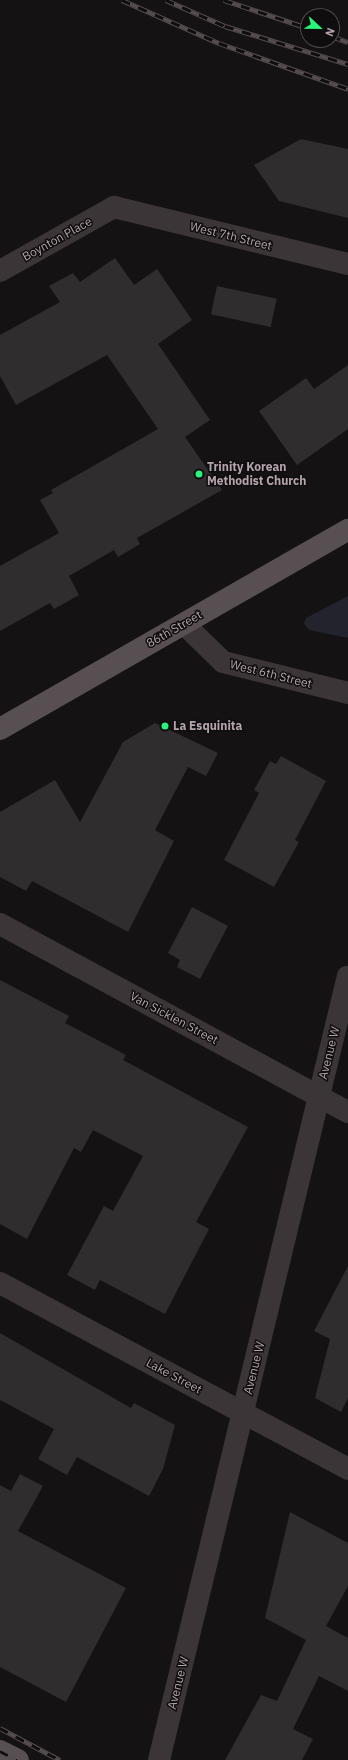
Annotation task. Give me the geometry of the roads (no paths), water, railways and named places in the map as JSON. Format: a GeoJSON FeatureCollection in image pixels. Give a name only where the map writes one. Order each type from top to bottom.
{"type":"FeatureCollection","features":[{"type":"Feature","properties":{"kind":"main road","name":"86th Street"},"geometry":{"type":"LineString","coordinates":[[0,729],[348,530]]}},
{"type":"Feature","properties":{"kind":"main road"},"geometry":{"type":"LineString","coordinates":[[0,1751],[18,1760]]}},
{"type":"Feature","properties":{"kind":"street","name":"West 7th Street"},"geometry":{"type":"LineString","coordinates":[[114,207],[348,264]]}},
{"type":"Feature","properties":{"kind":"street","name":"Boynton Place"},"geometry":{"type":"LineString","coordinates":[[0,271],[114,207]]}},
{"type":"Feature","properties":{"kind":"street","name":"West 6th Street"},"geometry":{"type":"LineString","coordinates":[[184,624],[223,662],[348,693]]}},
{"type":"Feature","properties":{"kind":"street","name":"Van Sicklen Street"},"geometry":{"type":"LineString","coordinates":[[0,924],[348,1112]]}},
{"type":"Feature","properties":{"kind":"street","name":"Avenue W"},"geometry":{"type":"LineString","coordinates":[[159,1760],[348,976]]}},
{"type":"Feature","properties":{"kind":"street","name":"Lake Street"},"geometry":{"type":"LineString","coordinates":[[0,1283],[348,1469]]}},
{"type":"Feature","properties":{"kind":"railway"},"geometry":{"type":"LineString","coordinates":[[122,0],[219,43],[348,89]]}},
{"type":"Feature","properties":{"kind":"railway"},"geometry":{"type":"LineString","coordinates":[[166,0],[225,26],[348,64]]}},
{"type":"Feature","properties":{"kind":"railway"},"geometry":{"type":"LineString","coordinates":[[224,0],[300,25]]}},
{"type":"Feature","properties":{"kind":"railway"},"geometry":{"type":"LineString","coordinates":[[340,39],[348,42]]}},
{"type":"Feature","properties":{"kind":"railway"},"geometry":{"type":"LineString","coordinates":[[0,1728],[60,1760]]}},
{"type":"Feature","properties":{"kind":"railway"},"geometry":{"type":"LineString","coordinates":[[0,1751],[17,1760]]}},
{"type":"Feature","properties":{"kind":"place","name":"Trinity Korean Methodist Church"},"geometry":{"type":"Point","coordinates":[199,474]}},
{"type":"Feature","properties":{"kind":"place","name":"La Esquinita"},"geometry":{"type":"Point","coordinates":[165,726]}}]}
